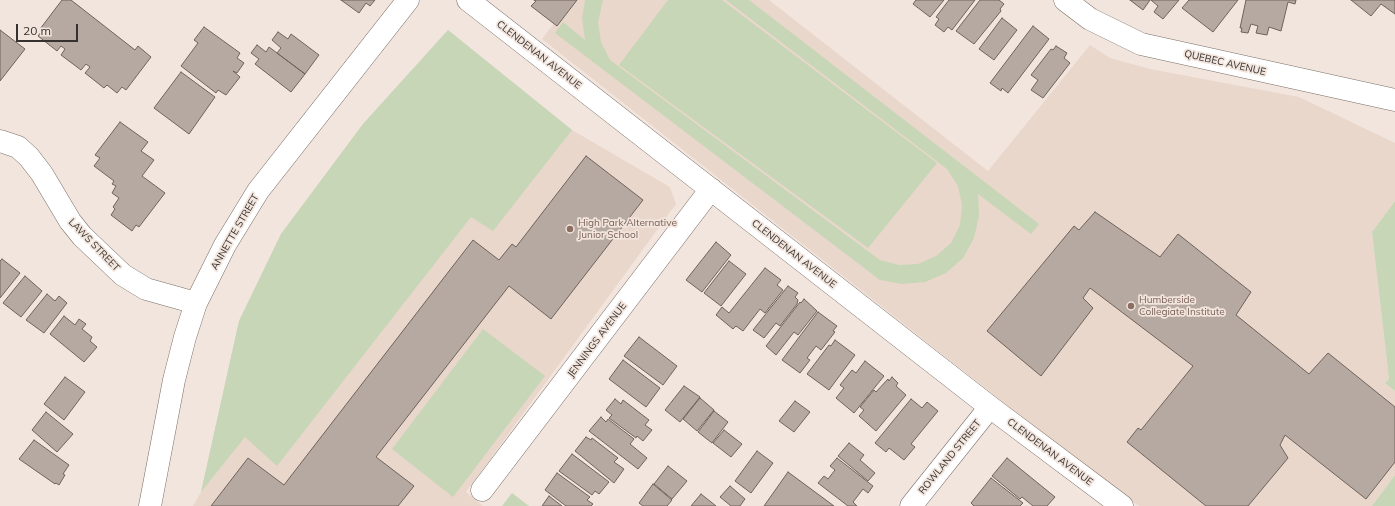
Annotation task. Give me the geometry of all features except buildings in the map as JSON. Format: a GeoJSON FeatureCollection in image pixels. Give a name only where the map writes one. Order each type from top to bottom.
{"type":"FeatureCollection","features":[{"type":"Feature","properties":{"kind":"street","name":"ANNETTE STREET"},"geometry":{"type":"LineString","coordinates":[[150,506],[174,380],[196,303],[225,245],[258,191],[408,0]]}},
{"type":"Feature","properties":{"kind":"street","name":"CLENDENAN AVENUE"},"geometry":{"type":"LineString","coordinates":[[468,0],[990,407],[1122,506]]}},
{"type":"Feature","properties":{"kind":"street","name":"QUEBEC AVENUE"},"geometry":{"type":"LineString","coordinates":[[1065,0],[1090,20],[1141,44],[1395,100]]}},
{"type":"Feature","properties":{"kind":"street","name":"LAWS STREET"},"geometry":{"type":"LineString","coordinates":[[0,141],[18,147],[29,157],[42,174],[70,221],[89,243],[123,275],[146,289],[196,303]]}},
{"type":"Feature","properties":{"kind":"street","name":"JENNINGS AVENUE"},"geometry":{"type":"LineString","coordinates":[[482,490],[711,189]]}},
{"type":"Feature","properties":{"kind":"street","name":"ROWLAND STREET"},"geometry":{"type":"LineString","coordinates":[[911,506],[990,407]]}},
{"type":"Feature","properties":{"kind":"shaded area","name":"Humberside Collegiate Institute"},"geometry":{"type":"Polygon","coordinates":[[[572,0],[769,0],[988,171],[1090,45],[1110,58],[1150,69],[1299,97],[1395,143],[1395,201],[1372,232],[1389,379],[1385,383],[1395,391],[1395,475],[1372,506],[1140,506],[1125,498],[542,39],[572,0]]]}},
{"type":"Feature","properties":{"kind":"shaded area"},"geometry":{"type":"Polygon","coordinates":[[[448,30],[572,130],[670,187],[676,204],[466,492],[483,506],[193,506],[201,492],[239,321],[281,234],[363,124],[448,30]]]}},
{"type":"Feature","properties":{"kind":"green space"},"geometry":{"type":"Polygon","coordinates":[[[585,0],[603,0],[598,22],[601,42],[610,60],[880,260],[899,265],[918,264],[936,256],[951,243],[960,225],[962,205],[958,186],[947,169],[726,0],[749,0],[1039,224],[1031,234],[978,194],[979,216],[974,238],[963,258],[946,273],[925,282],[902,284],[880,280],[555,33],[563,22],[585,40],[582,18],[585,0]]]}},
{"type":"Feature","properties":{"kind":"green space"},"geometry":{"type":"Polygon","coordinates":[[[668,0],[722,0],[937,163],[868,248],[619,65],[668,0]]]}},
{"type":"Feature","properties":{"kind":"green space"},"geometry":{"type":"Polygon","coordinates":[[[448,30],[572,130],[493,231],[471,217],[277,466],[245,437],[201,492],[239,321],[281,234],[363,124],[448,30]]]}},
{"type":"Feature","properties":{"kind":"green space"},"geometry":{"type":"Polygon","coordinates":[[[1395,201],[1395,391],[1385,383],[1389,379],[1372,232],[1395,201]]]}},
{"type":"Feature","properties":{"kind":"green space"},"geometry":{"type":"Polygon","coordinates":[[[483,329],[545,376],[453,497],[392,449],[483,329]]]}},
{"type":"Feature","properties":{"kind":"green space"},"geometry":{"type":"Polygon","coordinates":[[[1395,475],[1395,506],[1372,506],[1395,475]]]}},
{"type":"Feature","properties":{"kind":"green space"},"geometry":{"type":"Polygon","coordinates":[[[512,493],[529,506],[502,506],[512,493]]]}},
{"type":"Feature","properties":{"kind":"place","name":"High Park Alternative Junior School"},"geometry":{"type":"Point","coordinates":[570,229]}},
{"type":"Feature","properties":{"kind":"place","name":"Humberside Collegiate Institute"},"geometry":{"type":"Point","coordinates":[1131,306]}}]}
